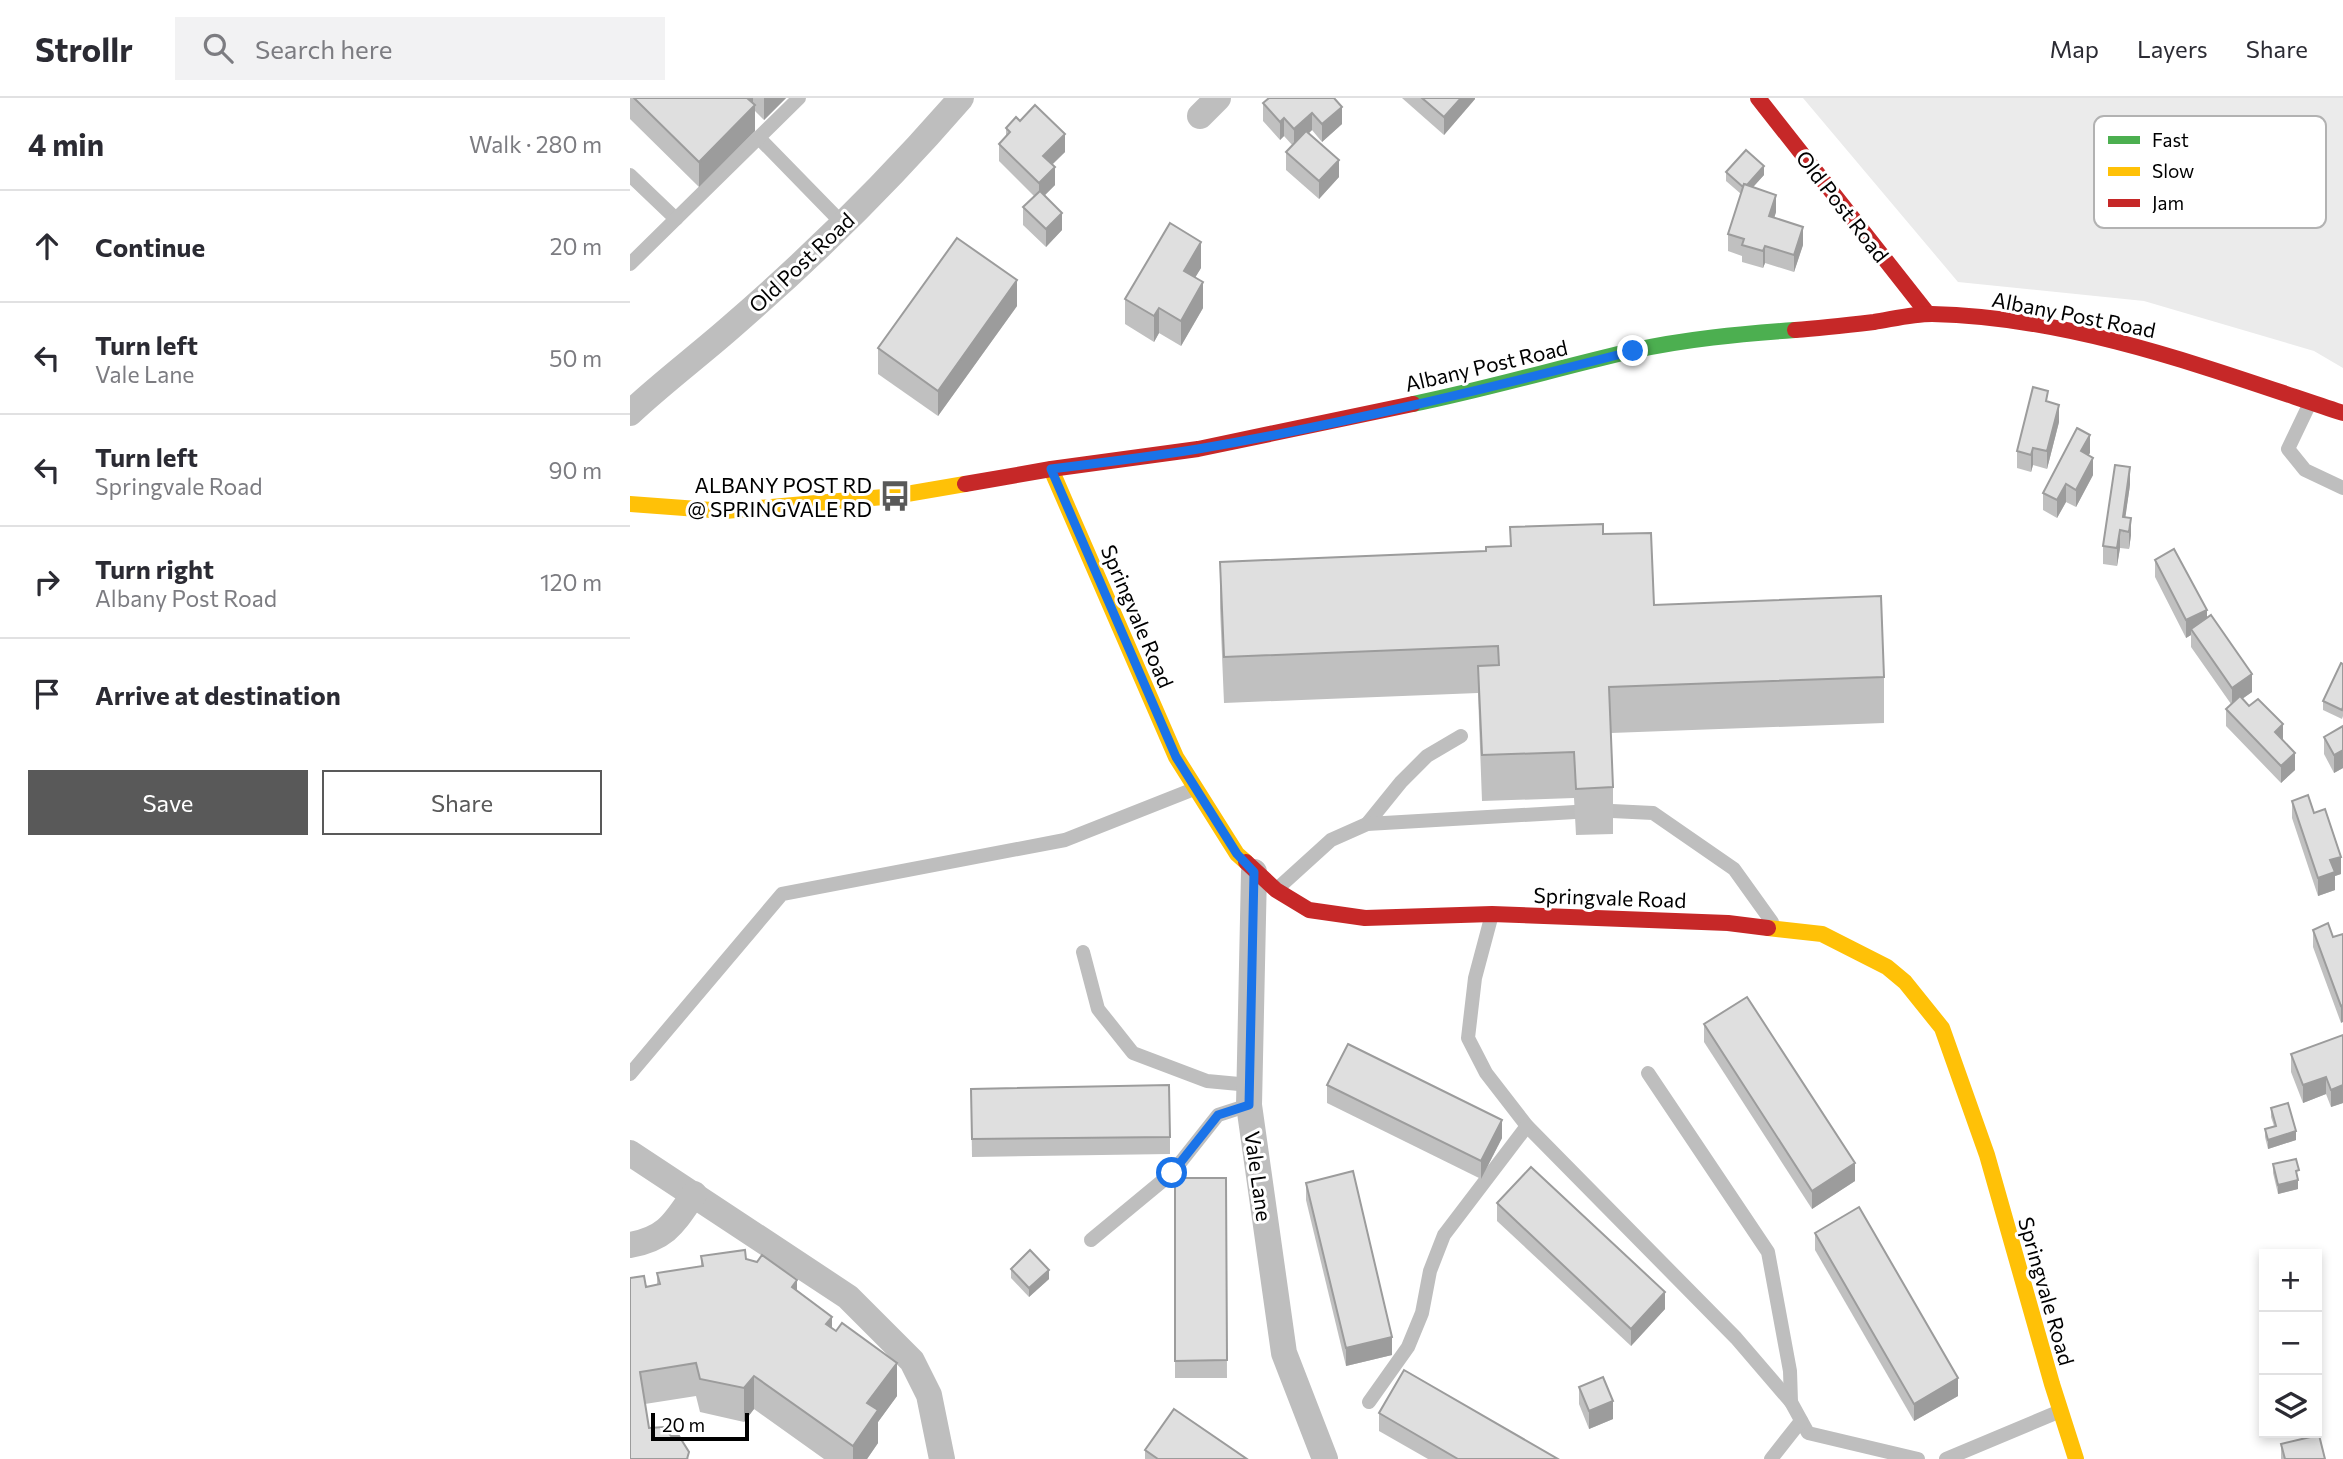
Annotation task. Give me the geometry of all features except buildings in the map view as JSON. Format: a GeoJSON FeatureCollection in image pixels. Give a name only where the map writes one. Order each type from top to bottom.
{"type":"FeatureCollection","features":[{"type":"Feature","properties":{"kind":"street","name":"Old Post Road"},"geometry":{"type":"LineString","coordinates":[[630,413],[662,383],[730,328],[843,224],[961,98]]}},
{"type":"Feature","properties":{"kind":"street","name":"Old Post Road"},"geometry":{"type":"LineString","coordinates":[[1758,98],[1928,314]]}},
{"type":"Feature","properties":{"kind":"street","name":"Albany Post Road"},"geometry":{"type":"LineString","coordinates":[[630,504],[725,511],[895,496],[1051,469],[1198,449],[1490,388],[1633,351],[1737,334],[1843,326],[1928,314],[2001,319],[2153,350],[2343,414]]}},
{"type":"Feature","properties":{"kind":"street","name":"Springvale Road"},"geometry":{"type":"LineString","coordinates":[[1051,469],[1176,757],[1237,854],[1276,890],[1309,910],[1365,918],[1492,914],[1728,923],[1822,934],[1886,967],[1905,982],[1941,1028],[1987,1154],[2076,1459]]}},
{"type":"Feature","properties":{"kind":"street","name":"Vale Lane"},"geometry":{"type":"LineString","coordinates":[[1254,872],[1249,1095],[1284,1353],[1325,1459]]}},
{"type":"Feature","properties":{"kind":"street"},"geometry":{"type":"LineString","coordinates":[[630,1153],[848,1297],[912,1361],[929,1395],[942,1459]]}},
{"type":"Feature","properties":{"kind":"street"},"geometry":{"type":"LineString","coordinates":[[630,1245],[645,1242],[672,1227],[694,1194]]}},
{"type":"Feature","properties":{"kind":"lane"},"geometry":{"type":"LineString","coordinates":[[630,264],[799,98]]}},
{"type":"Feature","properties":{"kind":"lane"},"geometry":{"type":"LineString","coordinates":[[759,138],[843,224]]}},
{"type":"Feature","properties":{"kind":"lane"},"geometry":{"type":"LineString","coordinates":[[630,175],[676,219]]}},
{"type":"Feature","properties":{"kind":"lane"},"geometry":{"type":"LineString","coordinates":[[2311,402],[2288,449],[2305,470],[2343,488]]}},
{"type":"Feature","properties":{"kind":"lane"},"geometry":{"type":"LineString","coordinates":[[1367,824],[1401,782],[1427,756],[1461,736]]}},
{"type":"Feature","properties":{"kind":"lane"},"geometry":{"type":"LineString","coordinates":[[630,1074],[782,894],[1065,839],[1196,788]]}},
{"type":"Feature","properties":{"kind":"lane"},"geometry":{"type":"LineString","coordinates":[[1612,811],[1653,813],[1734,869],[1777,929]]}},
{"type":"Feature","properties":{"kind":"lane"},"geometry":{"type":"LineString","coordinates":[[1276,890],[1331,840],[1367,824],[1575,812]]}},
{"type":"Feature","properties":{"kind":"lane"},"geometry":{"type":"LineString","coordinates":[[1492,914],[1475,978],[1468,1038],[1486,1073],[1527,1126],[1736,1338],[1791,1402],[1808,1433],[1856,1452],[1918,1459]]}},
{"type":"Feature","properties":{"kind":"lane"},"geometry":{"type":"LineString","coordinates":[[1083,952],[1098,1009],[1133,1053],[1249,1095]]}},
{"type":"Feature","properties":{"kind":"lane"},"geometry":{"type":"LineString","coordinates":[[1648,1073],[1768,1252],[1790,1371],[1791,1402]]}},
{"type":"Feature","properties":{"kind":"lane"},"geometry":{"type":"LineString","coordinates":[[1091,1240],[1172,1173],[1218,1115],[1249,1095]]}},
{"type":"Feature","properties":{"kind":"lane"},"geometry":{"type":"LineString","coordinates":[[1369,1402],[1408,1347],[1422,1312],[1430,1271],[1444,1235],[1527,1126]]}},
{"type":"Feature","properties":{"kind":"lane"},"geometry":{"type":"LineString","coordinates":[[1946,1459],[2060,1411]]}},
{"type":"Feature","properties":{"kind":"lane"},"geometry":{"type":"LineString","coordinates":[[1771,1459],[1801,1420]]}},
{"type":"Feature","properties":{"kind":"shaded area"},"geometry":{"type":"Polygon","coordinates":[[[1803,98],[2343,98],[2343,368],[2314,351],[2144,301],[1958,282],[1803,98]]]}},
{"type":"Feature","properties":{"kind":"traffic: fast"},"geometry":{"type":"LineString","coordinates":[[1413,404],[1651,347],[1795,330]]}},
{"type":"Feature","properties":{"kind":"traffic: slow"},"geometry":{"type":"LineString","coordinates":[[1051,469],[1176,757],[1237,854],[1246,862]]}},
{"type":"Feature","properties":{"kind":"traffic: slow"},"geometry":{"type":"LineString","coordinates":[[630,504],[725,511],[895,496],[965,484]]}},
{"type":"Feature","properties":{"kind":"traffic: slow"},"geometry":{"type":"LineString","coordinates":[[1768,928],[1822,934],[1887,967],[1905,982],[1942,1028],[1987,1155],[2076,1459]]}},
{"type":"Feature","properties":{"kind":"traffic: jam"},"geometry":{"type":"LineString","coordinates":[[1758,98],[1928,314]]}},
{"type":"Feature","properties":{"kind":"traffic: jam"},"geometry":{"type":"LineString","coordinates":[[1795,330],[1932,314],[1985,317],[2089,335],[2141,348],[2343,413]]}},
{"type":"Feature","properties":{"kind":"traffic: jam"},"geometry":{"type":"LineString","coordinates":[[965,484],[1198,449],[1413,404]]}},
{"type":"Feature","properties":{"kind":"traffic: jam"},"geometry":{"type":"LineString","coordinates":[[1246,862],[1276,890],[1309,910],[1365,918],[1492,914],[1728,923],[1768,928]]}},
{"type":"Feature","properties":{"kind":"place","name":"ALBANY POST RD @ SPRINGVALE RD"},"geometry":{"type":"Point","coordinates":[895,496]}},
{"type":"Feature","properties":{"kind":"route"},"geometry":{"type":"LineString","coordinates":[[1172,1173],[1218,1115],[1249,1105],[1254,872],[1237,854],[1176,757],[1051,469],[1198,449],[1307,427],[1490,388],[1633,351]]}}]}
